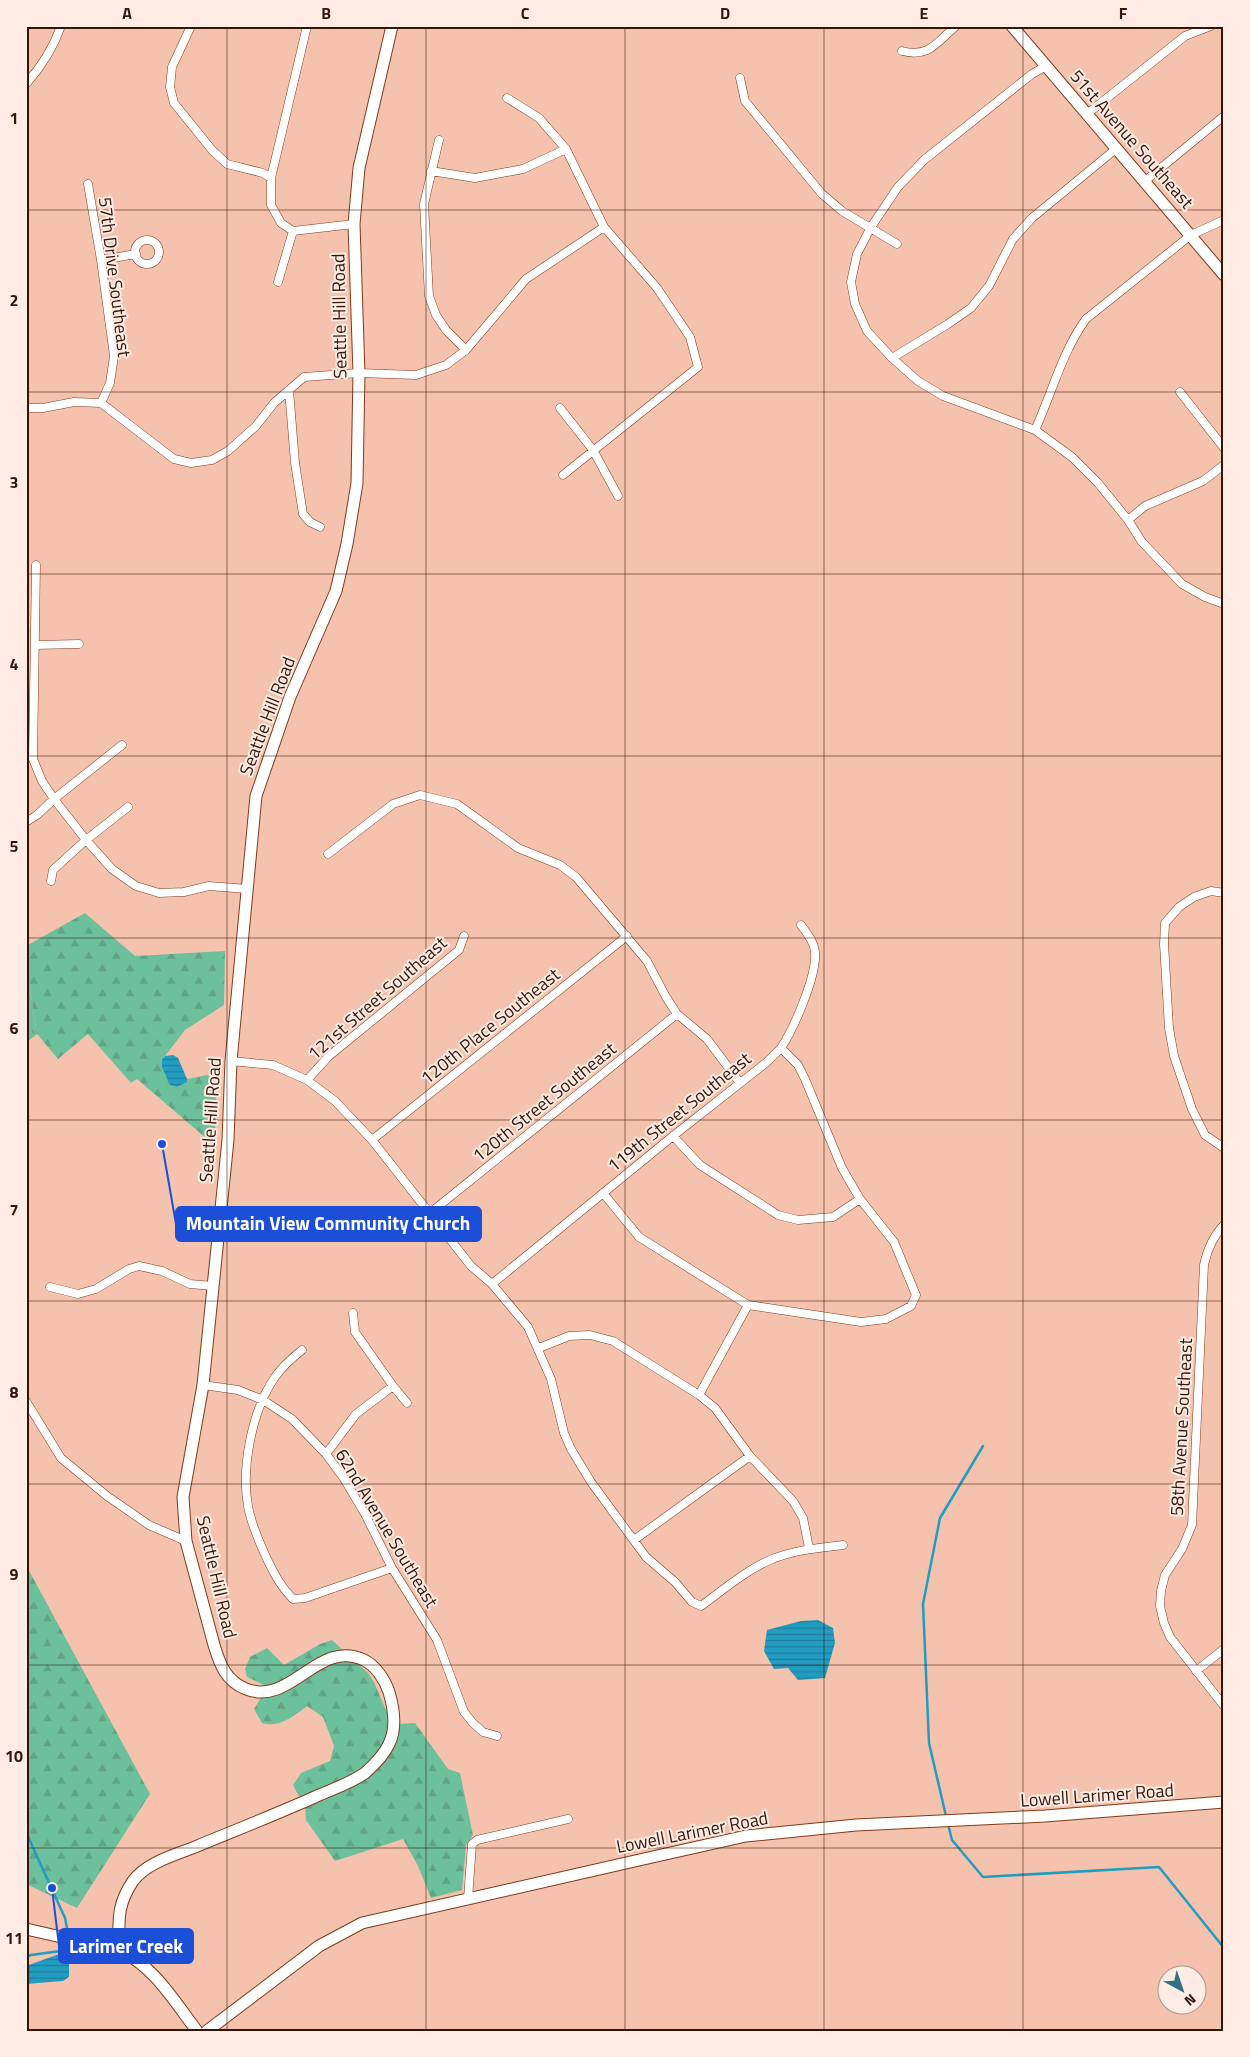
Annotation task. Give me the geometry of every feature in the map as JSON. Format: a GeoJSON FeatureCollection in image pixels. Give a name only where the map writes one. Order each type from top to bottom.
{"type":"FeatureCollection","features":[{"type":"Feature","properties":{"kind":"main road","name":"Seattle Hill Road"},"geometry":{"type":"LineString","coordinates":[[119,1950],[118,1911],[134,1880],[146,1870],[176,1854],[269,1817],[364,1774],[386,1750],[394,1727],[392,1708],[386,1685],[376,1669],[362,1659],[339,1656],[328,1658],[275,1690],[253,1692],[229,1679],[219,1662],[214,1646],[186,1541],[183,1497],[203,1385],[228,1140],[231,1062],[256,796],[290,697],[336,591],[347,544],[357,483],[359,373],[354,224],[359,168],[392,26]]}},
{"type":"Feature","properties":{"kind":"main road","name":"51st Avenue Southeast"},"geometry":{"type":"LineString","coordinates":[[1012,26],[1224,275]]}},
{"type":"Feature","properties":{"kind":"main road","name":"Lowell Larimer Road"},"geometry":{"type":"LineString","coordinates":[[207,2031],[319,1946],[362,1923],[746,1836],[856,1825],[1045,1816],[1224,1802]]}},
{"type":"Feature","properties":{"kind":"main road"},"geometry":{"type":"LineString","coordinates":[[26,1929],[119,1950],[133,1956],[150,1970],[197,2031]]}},
{"type":"Feature","properties":{"kind":"street"},"geometry":{"type":"LineString","coordinates":[[26,84],[41,68],[54,47],[61,26]]}},
{"type":"Feature","properties":{"kind":"street"},"geometry":{"type":"LineString","coordinates":[[191,26],[172,67],[170,87],[174,103],[212,150],[227,164],[256,171],[271,178]]}},
{"type":"Feature","properties":{"kind":"street"},"geometry":{"type":"LineString","coordinates":[[307,26],[271,178],[271,204],[281,223],[293,231],[354,224]]}},
{"type":"Feature","properties":{"kind":"street"},"geometry":{"type":"LineString","coordinates":[[902,51],[924,54],[956,26]]}},
{"type":"Feature","properties":{"kind":"street"},"geometry":{"type":"LineString","coordinates":[[1087,114],[1185,36],[1211,26]]}},
{"type":"Feature","properties":{"kind":"street"},"geometry":{"type":"LineString","coordinates":[[1046,66],[1032,74],[924,160],[898,187],[871,227],[857,254],[851,282],[855,304],[866,332],[918,381],[943,396],[1036,430],[1072,457],[1098,483],[1128,520],[1142,542],[1182,584],[1204,597],[1224,604]]}},
{"type":"Feature","properties":{"kind":"street"},"geometry":{"type":"LineString","coordinates":[[740,78],[745,101],[822,194],[842,211],[897,244]]}},
{"type":"Feature","properties":{"kind":"street"},"geometry":{"type":"LineString","coordinates":[[507,98],[540,118],[566,149],[604,227],[657,288],[690,337],[698,367],[563,475]]}},
{"type":"Feature","properties":{"kind":"street"},"geometry":{"type":"LineString","coordinates":[[1145,181],[1224,116]]}},
{"type":"Feature","properties":{"kind":"street"},"geometry":{"type":"LineString","coordinates":[[439,140],[424,204],[429,296],[436,315],[446,330],[466,350]]}},
{"type":"Feature","properties":{"kind":"street"},"geometry":{"type":"LineString","coordinates":[[892,358],[971,308],[989,286],[1013,239],[1032,218],[1117,148]]}},
{"type":"Feature","properties":{"kind":"street"},"geometry":{"type":"LineString","coordinates":[[431,172],[475,178],[523,169],[566,149]]}},
{"type":"Feature","properties":{"kind":"street","name":"57th Drive Southeast"},"geometry":{"type":"LineString","coordinates":[[88,184],[114,356],[110,383],[101,403]]}},
{"type":"Feature","properties":{"kind":"street"},"geometry":{"type":"LineString","coordinates":[[1036,430],[1064,355],[1075,334],[1086,320],[1191,235],[1224,220]]}},
{"type":"Feature","properties":{"kind":"street"},"geometry":{"type":"LineString","coordinates":[[26,408],[43,408],[74,402],[101,403],[174,460],[191,463],[212,460],[228,451],[256,426],[274,403],[304,377],[359,373],[416,375],[446,365],[466,350],[526,279],[604,227]]}},
{"type":"Feature","properties":{"kind":"street"},"geometry":{"type":"LineString","coordinates":[[278,282],[293,231]]}},
{"type":"Feature","properties":{"kind":"street"},"geometry":{"type":"LineString","coordinates":[[101,260],[136,254]]}},
{"type":"Feature","properties":{"kind":"street"},"geometry":{"type":"LineString","coordinates":[[289,390],[295,463],[303,514],[310,522],[320,527]]}},
{"type":"Feature","properties":{"kind":"street"},"geometry":{"type":"LineString","coordinates":[[1180,392],[1224,448]]}},
{"type":"Feature","properties":{"kind":"street"},"geometry":{"type":"LineString","coordinates":[[560,408],[593,450],[618,496]]}},
{"type":"Feature","properties":{"kind":"street"},"geometry":{"type":"LineString","coordinates":[[1128,520],[1145,506],[1203,481],[1224,465]]}},
{"type":"Feature","properties":{"kind":"street"},"geometry":{"type":"LineString","coordinates":[[36,565],[34,759],[42,781],[86,840],[112,869],[136,886],[159,893],[184,892],[209,886],[247,889]]}},
{"type":"Feature","properties":{"kind":"street"},"geometry":{"type":"LineString","coordinates":[[35,645],[78,644]]}},
{"type":"Feature","properties":{"kind":"street"},"geometry":{"type":"LineString","coordinates":[[26,822],[122,745]]}},
{"type":"Feature","properties":{"kind":"street"},"geometry":{"type":"LineString","coordinates":[[328,854],[393,804],[420,794],[457,804],[518,848],[560,865],[576,877],[647,962],[666,998],[678,1014],[707,1039],[740,1083]]}},
{"type":"Feature","properties":{"kind":"street"},"geometry":{"type":"LineString","coordinates":[[51,881],[53,870],[86,840],[128,807]]}},
{"type":"Feature","properties":{"kind":"street"},"geometry":{"type":"LineString","coordinates":[[1224,893],[1211,891],[1194,896],[1179,907],[1165,923],[1166,985],[1174,1056],[1192,1110],[1205,1135],[1224,1148]]}},
{"type":"Feature","properties":{"kind":"street","name":"119th Street Southeast"},"geometry":{"type":"LineString","coordinates":[[492,1284],[672,1136],[767,1062],[780,1048],[801,1007],[814,972],[815,952],[809,936],[801,925]]}},
{"type":"Feature","properties":{"kind":"street","name":"121st Street Southeast"},"geometry":{"type":"LineString","coordinates":[[307,1080],[329,1056],[459,950],[464,936]]}},
{"type":"Feature","properties":{"kind":"street","name":"120th Place Southeast"},"geometry":{"type":"LineString","coordinates":[[372,1140],[627,936]]}},
{"type":"Feature","properties":{"kind":"street","name":"120th Street Southeast"},"geometry":{"type":"LineString","coordinates":[[430,1213],[678,1014]]}},
{"type":"Feature","properties":{"kind":"street"},"geometry":{"type":"LineString","coordinates":[[603,1193],[639,1238],[748,1304],[861,1322],[886,1319],[911,1306],[916,1295],[894,1242],[860,1199],[842,1168],[798,1065],[780,1048]]}},
{"type":"Feature","properties":{"kind":"street"},"geometry":{"type":"LineString","coordinates":[[231,1062],[273,1065],[307,1080],[335,1101],[372,1140],[471,1266],[492,1284],[528,1328],[539,1348],[551,1379],[564,1433],[571,1449],[591,1482],[646,1557],[675,1582],[692,1602],[701,1606],[748,1572],[769,1560],[809,1548],[842,1545]]}},
{"type":"Feature","properties":{"kind":"street"},"geometry":{"type":"LineString","coordinates":[[672,1136],[700,1165],[778,1215],[798,1220],[833,1217],[860,1199]]}},
{"type":"Feature","properties":{"kind":"street","name":"58th Avenue Southeast"},"geometry":{"type":"LineString","coordinates":[[1224,1225],[1219,1230],[1207,1252],[1204,1265],[1192,1525],[1182,1550],[1164,1575],[1160,1606],[1170,1637],[1224,1706]]}},
{"type":"Feature","properties":{"kind":"street"},"geometry":{"type":"LineString","coordinates":[[50,1287],[78,1294],[96,1289],[129,1269],[139,1266],[162,1271],[190,1284],[213,1286]]}},
{"type":"Feature","properties":{"kind":"street"},"geometry":{"type":"LineString","coordinates":[[698,1395],[748,1304]]}},
{"type":"Feature","properties":{"kind":"street"},"geometry":{"type":"LineString","coordinates":[[353,1313],[355,1332],[407,1403]]}},
{"type":"Feature","properties":{"kind":"street"},"geometry":{"type":"LineString","coordinates":[[539,1348],[569,1336],[590,1335],[613,1341],[698,1395],[715,1408],[750,1456],[793,1501],[803,1518],[809,1548]]}},
{"type":"Feature","properties":{"kind":"street"},"geometry":{"type":"LineString","coordinates":[[302,1350],[288,1361],[274,1378],[256,1417],[246,1477],[248,1507],[258,1539],[282,1588],[293,1598],[305,1598],[392,1568]]}},
{"type":"Feature","properties":{"kind":"street","name":"62nd Avenue Southeast"},"geometry":{"type":"LineString","coordinates":[[203,1385],[238,1390],[264,1400],[292,1419],[326,1454],[343,1477],[365,1514],[392,1568],[437,1640],[464,1712],[483,1732],[497,1736]]}},
{"type":"Feature","properties":{"kind":"street"},"geometry":{"type":"LineString","coordinates":[[326,1454],[356,1414],[393,1386]]}},
{"type":"Feature","properties":{"kind":"street"},"geometry":{"type":"LineString","coordinates":[[26,1401],[61,1458],[107,1496],[149,1524],[186,1541]]}},
{"type":"Feature","properties":{"kind":"street"},"geometry":{"type":"LineString","coordinates":[[634,1540],[750,1456]]}},
{"type":"Feature","properties":{"kind":"street"},"geometry":{"type":"LineString","coordinates":[[1198,1673],[1224,1649]]}},
{"type":"Feature","properties":{"kind":"street"},"geometry":{"type":"LineString","coordinates":[[468,1899],[472,1844],[477,1840],[568,1819]]}},
{"type":"Feature","properties":{"kind":"green space"},"geometry":{"type":"Polygon","coordinates":[[[85,913],[135,956],[225,951],[224,1005],[185,1030],[162,1060],[170,1085],[177,1087],[186,1082],[187,1079],[207,1075],[213,1076],[217,1106],[214,1145],[137,1079],[131,1083],[88,1034],[58,1059],[37,1034],[26,964],[26,946],[85,913]]]}},
{"type":"Feature","properties":{"kind":"green space"},"geometry":{"type":"Polygon","coordinates":[[[26,964],[37,1034],[26,1043],[26,964]]]}},
{"type":"Feature","properties":{"kind":"green space"},"geometry":{"type":"Polygon","coordinates":[[[26,1565],[150,1794],[77,1908],[26,1884],[26,1565]]]}},
{"type":"Feature","properties":{"kind":"green space"},"geometry":{"type":"Polygon","coordinates":[[[332,1640],[368,1673],[385,1708],[398,1724],[415,1723],[448,1769],[460,1773],[473,1835],[466,1845],[462,1890],[431,1898],[418,1866],[403,1839],[335,1861],[306,1820],[305,1807],[293,1785],[301,1773],[330,1761],[334,1746],[323,1717],[307,1706],[291,1718],[280,1723],[262,1723],[254,1709],[262,1696],[264,1685],[247,1677],[245,1669],[250,1657],[267,1648],[284,1665],[320,1644],[332,1640]]]}},
{"type":"Feature","properties":{"kind":"water"},"geometry":{"type":"Polygon","coordinates":[[[173,1055],[178,1058],[187,1079],[187,1082],[177,1087],[170,1085],[162,1067],[162,1060],[165,1056],[173,1055]]]}},
{"type":"Feature","properties":{"kind":"water"},"geometry":{"type":"Polygon","coordinates":[[[818,1620],[833,1628],[835,1643],[825,1678],[798,1680],[788,1668],[774,1669],[764,1651],[767,1630],[801,1621],[818,1620]]]}},
{"type":"Feature","properties":{"kind":"water"},"geometry":{"type":"Polygon","coordinates":[[[62,1953],[69,1955],[69,1977],[63,1981],[26,1984],[26,1966],[62,1953]]]}},
{"type":"Feature","properties":{"kind":"waterway"},"geometry":{"type":"LineString","coordinates":[[946,1816],[929,1743],[923,1604],[940,1518],[983,1446]]}},
{"type":"Feature","properties":{"kind":"waterway"},"geometry":{"type":"LineString","coordinates":[[948,1824],[952,1840],[983,1877],[1159,1867],[1224,1948]]}},
{"type":"Feature","properties":{"kind":"waterway"},"geometry":{"type":"LineString","coordinates":[[26,1832],[65,1918],[68,1933]]}},
{"type":"Feature","properties":{"kind":"waterway"},"geometry":{"type":"LineString","coordinates":[[26,1957],[68,1950],[69,1946]]}},
{"type":"Feature","properties":{"kind":"place","name":"Mountain View Community Church"},"geometry":{"type":"Point","coordinates":[162,1144]}},
{"type":"Feature","properties":{"kind":"place","name":"Larimer Creek"},"geometry":{"type":"Point","coordinates":[52,1888]}}]}
